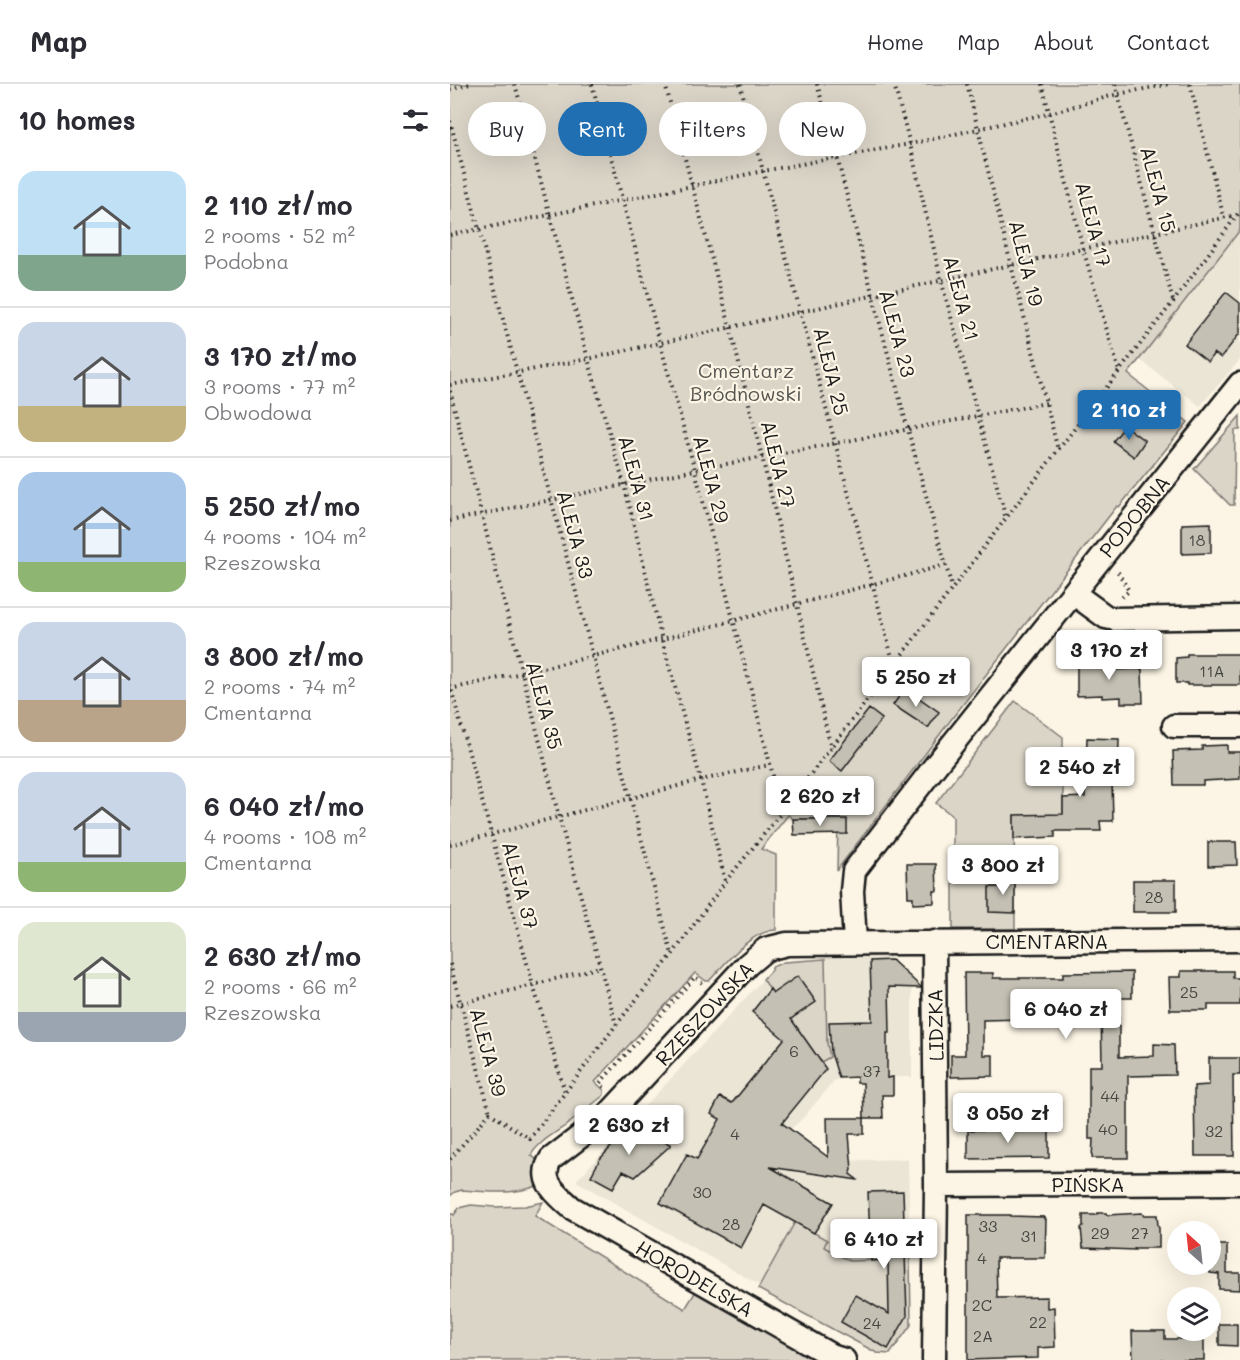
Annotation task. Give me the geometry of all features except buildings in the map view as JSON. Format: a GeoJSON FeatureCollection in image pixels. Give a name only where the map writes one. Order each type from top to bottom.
{"type":"FeatureCollection","features":[{"type":"Feature","properties":{"kind":"street","name":"PODOBNA"},"geometry":{"type":"LineString","coordinates":[[1072,593],[1240,384]]}},
{"type":"Feature","properties":{"kind":"street"},"geometry":{"type":"LineString","coordinates":[[855,943],[852,891],[854,871],[1072,593],[1106,617],[1115,619],[1240,617]]}},
{"type":"Feature","properties":{"kind":"street"},"geometry":{"type":"LineString","coordinates":[[1174,726],[1240,726]]}},
{"type":"Feature","properties":{"kind":"street","name":"CMENTARNA"},"geometry":{"type":"LineString","coordinates":[[855,943],[1240,940]]}},
{"type":"Feature","properties":{"kind":"street","name":"LIDZKA"},"geometry":{"type":"LineString","coordinates":[[934,942],[936,1185],[934,1360]]}},
{"type":"Feature","properties":{"kind":"street","name":"RZESZOWSKA"},"geometry":{"type":"LineString","coordinates":[[551,1188],[546,1172],[551,1159],[608,1116],[747,965],[766,949],[787,944],[855,943]]}},
{"type":"Feature","properties":{"kind":"street","name":"PIŃSKA"},"geometry":{"type":"LineString","coordinates":[[936,1185],[1240,1183]]}},
{"type":"Feature","properties":{"kind":"street","name":"HORODELSKA"},"geometry":{"type":"LineString","coordinates":[[551,1188],[572,1209],[834,1357],[844,1360]]}},
{"type":"Feature","properties":{"kind":"path"},"geometry":{"type":"LineString","coordinates":[[450,89],[470,84]]}},
{"type":"Feature","properties":{"kind":"path","name":"ALEJA 31"},"geometry":{"type":"LineString","coordinates":[[515,84],[588,359],[624,484],[662,640],[701,780],[726,882]]}},
{"type":"Feature","properties":{"kind":"path","name":"ALEJA 29"},"geometry":{"type":"LineString","coordinates":[[592,84],[695,470],[782,812]]}},
{"type":"Feature","properties":{"kind":"path","name":"ALEJA 27"},"geometry":{"type":"LineString","coordinates":[[665,84],[730,327],[831,748]]}},
{"type":"Feature","properties":{"kind":"path","name":"ALEJA 25"},"geometry":{"type":"LineString","coordinates":[[740,84],[894,665]]}},
{"type":"Feature","properties":{"kind":"path","name":"ALEJA 23"},"geometry":{"type":"LineString","coordinates":[[817,84],[952,588]]}},
{"type":"Feature","properties":{"kind":"path","name":"ALEJA 21"},"geometry":{"type":"LineString","coordinates":[[894,84],[941,280],[1006,519]]}},
{"type":"Feature","properties":{"kind":"path","name":"ALEJA 19"},"geometry":{"type":"LineString","coordinates":[[967,84],[1058,450]]}},
{"type":"Feature","properties":{"kind":"path","name":"ALEJA 17"},"geometry":{"type":"LineString","coordinates":[[1042,84],[1083,249],[1120,372]]}},
{"type":"Feature","properties":{"kind":"path","name":"ALEJA 15"},"geometry":{"type":"LineString","coordinates":[[1115,84],[1173,302]]}},
{"type":"Feature","properties":{"kind":"path"},"geometry":{"type":"LineString","coordinates":[[450,235],[763,171],[910,144],[1050,113],[1118,94],[1170,84]]}},
{"type":"Feature","properties":{"kind":"path"},"geometry":{"type":"LineString","coordinates":[[1190,84],[1224,218]]}},
{"type":"Feature","properties":{"kind":"path","name":"ALEJA 33"},"geometry":{"type":"LineString","coordinates":[[450,121],[672,955]]}},
{"type":"Feature","properties":{"kind":"path"},"geometry":{"type":"LineString","coordinates":[[450,385],[588,359],[1224,218],[1238,213]]}},
{"type":"Feature","properties":{"kind":"path"},"geometry":{"type":"LineString","coordinates":[[450,1159],[490,1113],[530,1138],[1120,372],[1238,213]]}},
{"type":"Feature","properties":{"kind":"path","name":"ALEJA 35"},"geometry":{"type":"LineString","coordinates":[[450,392],[521,674],[616,1025]]}},
{"type":"Feature","properties":{"kind":"path"},"geometry":{"type":"LineString","coordinates":[[450,520],[695,470],[1046,403]]}},
{"type":"Feature","properties":{"kind":"path"},"geometry":{"type":"LineString","coordinates":[[450,688],[521,674],[662,640],[946,565]]}},
{"type":"Feature","properties":{"kind":"path"},"geometry":{"type":"LineString","coordinates":[[1114,566],[1129,591],[1114,603]]}},
{"type":"Feature","properties":{"kind":"path","name":"ALEJA 37"},"geometry":{"type":"LineString","coordinates":[[450,688],[565,1092]]}},
{"type":"Feature","properties":{"kind":"path"},"geometry":{"type":"LineString","coordinates":[[450,844],[769,765]]}},
{"type":"Feature","properties":{"kind":"path","name":"ALEJA 39"},"geometry":{"type":"LineString","coordinates":[[450,964],[490,1113]]}},
{"type":"Feature","properties":{"kind":"path"},"geometry":{"type":"LineString","coordinates":[[450,1006],[600,966]]}},
{"type":"Feature","properties":{"kind":"path"},"geometry":{"type":"LineString","coordinates":[[608,1093],[600,1083],[695,977],[706,987]]}},
{"type":"Feature","properties":{"kind":"shaded area"},"geometry":{"type":"Polygon","coordinates":[[[1240,230],[1240,360],[1200,406],[1139,359],[1240,230]]]}},
{"type":"Feature","properties":{"kind":"shaded area"},"geometry":{"type":"Polygon","coordinates":[[[825,957],[889,957],[912,978],[912,1077],[839,1078],[791,1129],[834,1161],[908,1159],[910,1256],[905,1259],[850,1261],[824,1247],[827,1241],[795,1222],[759,1285],[576,1181],[763,979],[821,1062],[830,1056],[827,1043],[825,957]]]}},
{"type":"Feature","properties":{"kind":"green space","name":"Cmentarz Bródnowski"},"geometry":{"type":"Polygon","coordinates":[[[450,84],[1240,84],[1240,230],[1128,374],[1188,422],[1119,507],[1117,506],[837,870],[838,819],[793,819],[788,815],[761,849],[776,855],[776,930],[766,932],[748,942],[709,981],[695,973],[595,1082],[604,1090],[603,1096],[544,1141],[531,1155],[537,1160],[535,1168],[537,1186],[509,1192],[462,1190],[450,1196],[450,84]]]}},
{"type":"Feature","properties":{"kind":"green space"},"geometry":{"type":"Polygon","coordinates":[[[1240,416],[1240,430],[1235,430],[1234,505],[1230,505],[1194,469],[1240,416]]]}},
{"type":"Feature","properties":{"kind":"green space"},"geometry":{"type":"Polygon","coordinates":[[[1015,701],[1063,737],[1063,815],[1014,816],[1015,929],[953,929],[953,816],[936,803],[1015,701]]]}},
{"type":"Feature","properties":{"kind":"green space"},"geometry":{"type":"Polygon","coordinates":[[[825,959],[827,1043],[830,1057],[821,1062],[763,979],[772,967],[784,962],[825,959]]]}},
{"type":"Feature","properties":{"kind":"green space"},"geometry":{"type":"Polygon","coordinates":[[[543,1202],[535,1216],[685,1309],[696,1291],[818,1360],[450,1360],[450,1213],[454,1215],[459,1208],[471,1205],[525,1206],[543,1202]]]}},
{"type":"Feature","properties":{"kind":"green space"},"geometry":{"type":"Polygon","coordinates":[[[795,1222],[827,1240],[824,1247],[850,1261],[905,1259],[910,1256],[911,1325],[890,1354],[877,1353],[758,1289],[795,1222]]]}}]}
